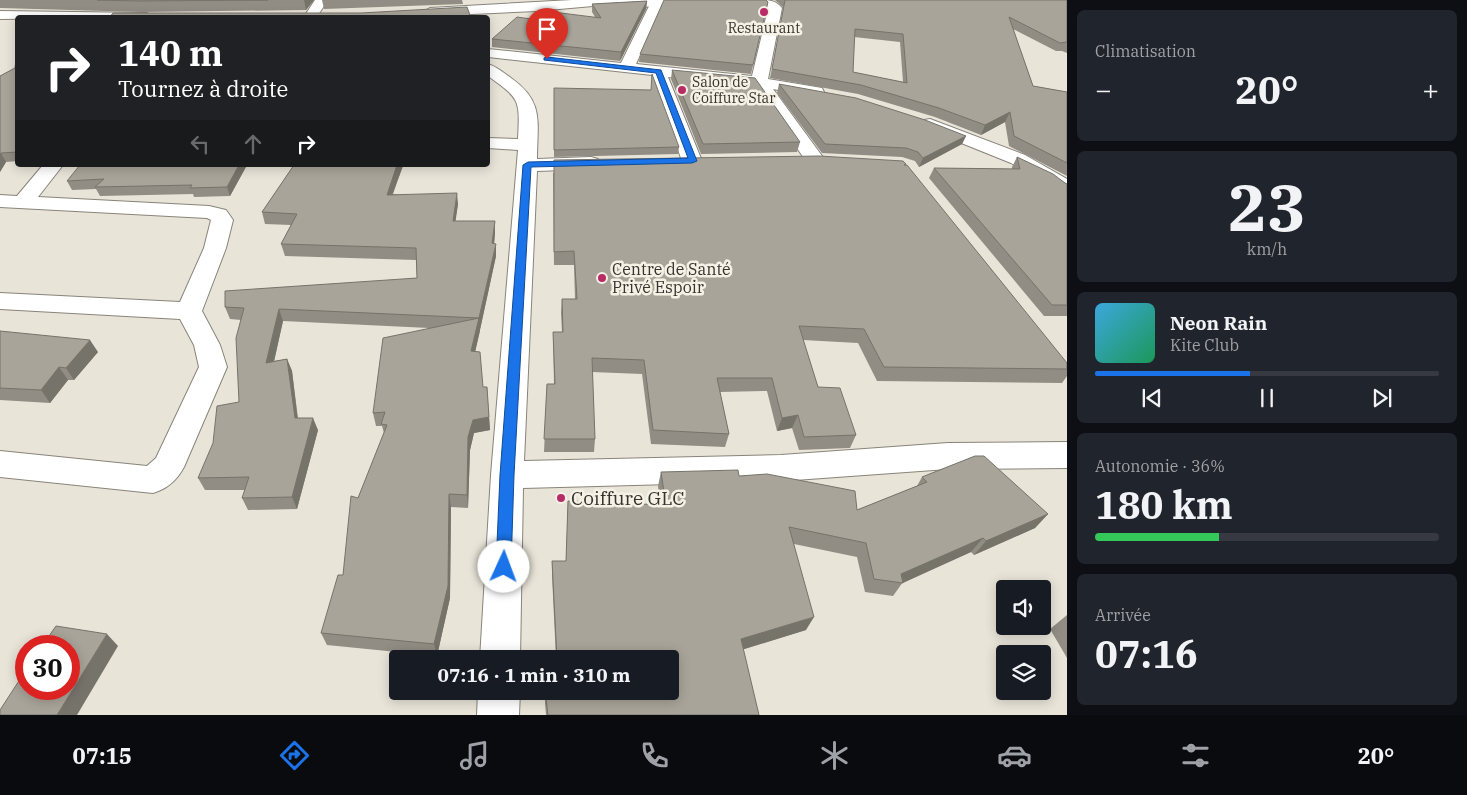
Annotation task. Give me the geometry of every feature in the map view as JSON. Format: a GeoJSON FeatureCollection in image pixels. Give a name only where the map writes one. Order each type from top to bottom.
{"type":"FeatureCollection","features":[{"type":"Feature","properties":{"kind":"street"},"geometry":{"type":"LineString","coordinates":[[311,15],[322,0]]}},
{"type":"Feature","properties":{"kind":"street"},"geometry":{"type":"LineString","coordinates":[[420,12],[538,3],[615,0]]}},
{"type":"Feature","properties":{"kind":"street"},"geometry":{"type":"LineString","coordinates":[[486,15],[676,0]]}},
{"type":"Feature","properties":{"kind":"street"},"geometry":{"type":"LineString","coordinates":[[759,82],[775,8],[765,0]]}},
{"type":"Feature","properties":{"kind":"street"},"geometry":{"type":"LineString","coordinates":[[626,68],[658,2]]}},
{"type":"Feature","properties":{"kind":"street"},"geometry":{"type":"LineString","coordinates":[[0,15],[15,15]]}},
{"type":"Feature","properties":{"kind":"street"},"geometry":{"type":"LineString","coordinates":[[0,23],[15,23]]}},
{"type":"Feature","properties":{"kind":"street"},"geometry":{"type":"LineString","coordinates":[[490,53],[759,82],[831,96]]}},
{"type":"Feature","properties":{"kind":"street"},"geometry":{"type":"LineString","coordinates":[[490,70],[513,87],[524,99],[528,110],[527,155],[507,475],[500,650]]}},
{"type":"Feature","properties":{"kind":"street"},"geometry":{"type":"LineString","coordinates":[[658,71],[702,161],[669,161]]}},
{"type":"Feature","properties":{"kind":"street"},"geometry":{"type":"LineString","coordinates":[[759,82],[824,160],[796,160]]}},
{"type":"Feature","properties":{"kind":"street"},"geometry":{"type":"LineString","coordinates":[[919,121],[996,149],[1055,179],[1067,188]]}},
{"type":"Feature","properties":{"kind":"street"},"geometry":{"type":"LineString","coordinates":[[490,144],[527,155],[612,163]]}},
{"type":"Feature","properties":{"kind":"street"},"geometry":{"type":"LineString","coordinates":[[22,203],[51,167]]}},
{"type":"Feature","properties":{"kind":"street"},"geometry":{"type":"LineString","coordinates":[[0,201],[210,212],[218,215],[222,220],[215,248],[189,311]]}},
{"type":"Feature","properties":{"kind":"street"},"geometry":{"type":"LineString","coordinates":[[0,301],[189,311]]}},
{"type":"Feature","properties":{"kind":"street"},"geometry":{"type":"LineString","coordinates":[[0,464],[153,480],[168,467],[213,367],[207,345],[189,311]]}},
{"type":"Feature","properties":{"kind":"street"},"geometry":{"type":"LineString","coordinates":[[507,475],[781,468],[948,456],[1067,456]]}},
{"type":"Feature","properties":{"kind":"street"},"geometry":{"type":"LineString","coordinates":[[498,715],[499,700]]}},
{"type":"Feature","properties":{"kind":"building"},"geometry":{"type":"Polygon","coordinates":[[[97,0],[268,0],[137,1],[97,0]]]}},
{"type":"Feature","properties":{"kind":"building"},"geometry":{"type":"Polygon","coordinates":[[[664,0],[766,0],[768,2],[753,65],[640,54],[664,0]]]}},
{"type":"Feature","properties":{"kind":"building"},"geometry":{"type":"Polygon","coordinates":[[[785,0],[1067,0],[1067,42],[1060,43],[1009,17],[1033,86],[1067,92],[1067,163],[1014,136],[1010,112],[985,125],[939,108],[861,85],[772,69],[785,0]],[[855,29],[853,72],[907,83],[903,34],[855,29]]]}},
{"type":"Feature","properties":{"kind":"building"},"geometry":{"type":"Polygon","coordinates":[[[647,1],[621,52],[492,39],[517,17],[545,21],[553,12],[601,18],[592,4],[647,1]]]}},
{"type":"Feature","properties":{"kind":"building"},"geometry":{"type":"Polygon","coordinates":[[[467,7],[470,15],[111,15],[113,13],[361,13],[467,7]]]}},
{"type":"Feature","properties":{"kind":"building"},"geometry":{"type":"Polygon","coordinates":[[[15,68],[15,152],[0,154],[0,76],[15,68]]]}},
{"type":"Feature","properties":{"kind":"building"},"geometry":{"type":"Polygon","coordinates":[[[672,70],[755,78],[800,142],[703,144],[672,70]]]}},
{"type":"Feature","properties":{"kind":"building"},"geometry":{"type":"Polygon","coordinates":[[[652,74],[679,147],[554,150],[554,88],[651,90],[652,74]]]}},
{"type":"Feature","properties":{"kind":"building"},"geometry":{"type":"Polygon","coordinates":[[[779,84],[856,98],[925,120],[966,136],[923,158],[918,152],[906,148],[825,144],[779,84]]]}},
{"type":"Feature","properties":{"kind":"building"},"geometry":{"type":"Polygon","coordinates":[[[819,156],[903,161],[906,164],[904,165],[907,165],[1067,363],[1067,369],[884,367],[864,329],[799,326],[818,387],[840,388],[856,435],[804,437],[798,415],[782,418],[772,378],[717,378],[729,434],[653,430],[644,360],[592,358],[595,439],[544,439],[547,384],[555,384],[553,332],[563,332],[562,299],[577,299],[574,251],[554,252],[554,160],[819,156]]]}},
{"type":"Feature","properties":{"kind":"building"},"geometry":{"type":"Polygon","coordinates":[[[1017,157],[1053,174],[1067,184],[1067,305],[1052,305],[934,168],[1020,169],[1017,157]]]}},
{"type":"Feature","properties":{"kind":"building"},"geometry":{"type":"Polygon","coordinates":[[[78,167],[238,167],[227,187],[190,188],[192,185],[95,187],[104,179],[67,181],[78,167]]]}},
{"type":"Feature","properties":{"kind":"building"},"geometry":{"type":"Polygon","coordinates":[[[293,167],[396,167],[387,195],[457,193],[453,221],[495,221],[492,243],[496,244],[479,318],[279,309],[266,363],[287,359],[295,418],[313,418],[292,497],[242,498],[249,477],[198,478],[213,443],[217,406],[239,402],[236,338],[244,308],[225,307],[225,291],[417,278],[416,248],[281,244],[297,214],[262,212],[293,167]]]}},
{"type":"Feature","properties":{"kind":"building"},"geometry":{"type":"Polygon","coordinates":[[[479,318],[471,351],[480,352],[483,387],[487,387],[489,417],[473,420],[468,437],[467,495],[449,494],[448,586],[434,644],[321,633],[338,575],[343,575],[351,496],[358,498],[387,425],[381,424],[385,412],[373,413],[383,338],[479,318]]]}},
{"type":"Feature","properties":{"kind":"building"},"geometry":{"type":"Polygon","coordinates":[[[0,331],[90,340],[66,368],[59,367],[41,390],[0,388],[0,331]]]}},
{"type":"Feature","properties":{"kind":"building"},"geometry":{"type":"Polygon","coordinates":[[[975,456],[984,456],[1048,514],[986,541],[983,538],[901,574],[903,583],[874,579],[866,543],[789,527],[814,617],[741,639],[759,715],[548,715],[546,700],[679,700],[679,650],[557,650],[552,561],[566,561],[568,501],[666,505],[661,472],[738,470],[739,476],[767,474],[855,491],[857,510],[927,482],[922,477],[975,456]]]}},
{"type":"Feature","properties":{"kind":"building"},"geometry":{"type":"Polygon","coordinates":[[[56,626],[107,634],[80,678],[80,635],[50,635],[56,626]]]}},
{"type":"Feature","properties":{"kind":"building"},"geometry":{"type":"Polygon","coordinates":[[[15,687],[15,700],[66,700],[57,715],[0,715],[0,710],[15,687]]]}},
{"type":"Feature","properties":{"kind":"place","name":"Restaurant"},"geometry":{"type":"Point","coordinates":[764,12]}},
{"type":"Feature","properties":{"kind":"place","name":"Salon de Coiffure Star"},"geometry":{"type":"Point","coordinates":[682,90]}},
{"type":"Feature","properties":{"kind":"place","name":"Centre de Santé Privé Espoir"},"geometry":{"type":"Point","coordinates":[602,278]}},
{"type":"Feature","properties":{"kind":"place","name":"Coiffure GLC"},"geometry":{"type":"Point","coordinates":[561,498]}},
{"type":"Feature","properties":{"kind":"route"},"geometry":{"type":"LineString","coordinates":[[504,567],[507,475],[528,165],[692,161],[658,71],[547,59]]}}]}
